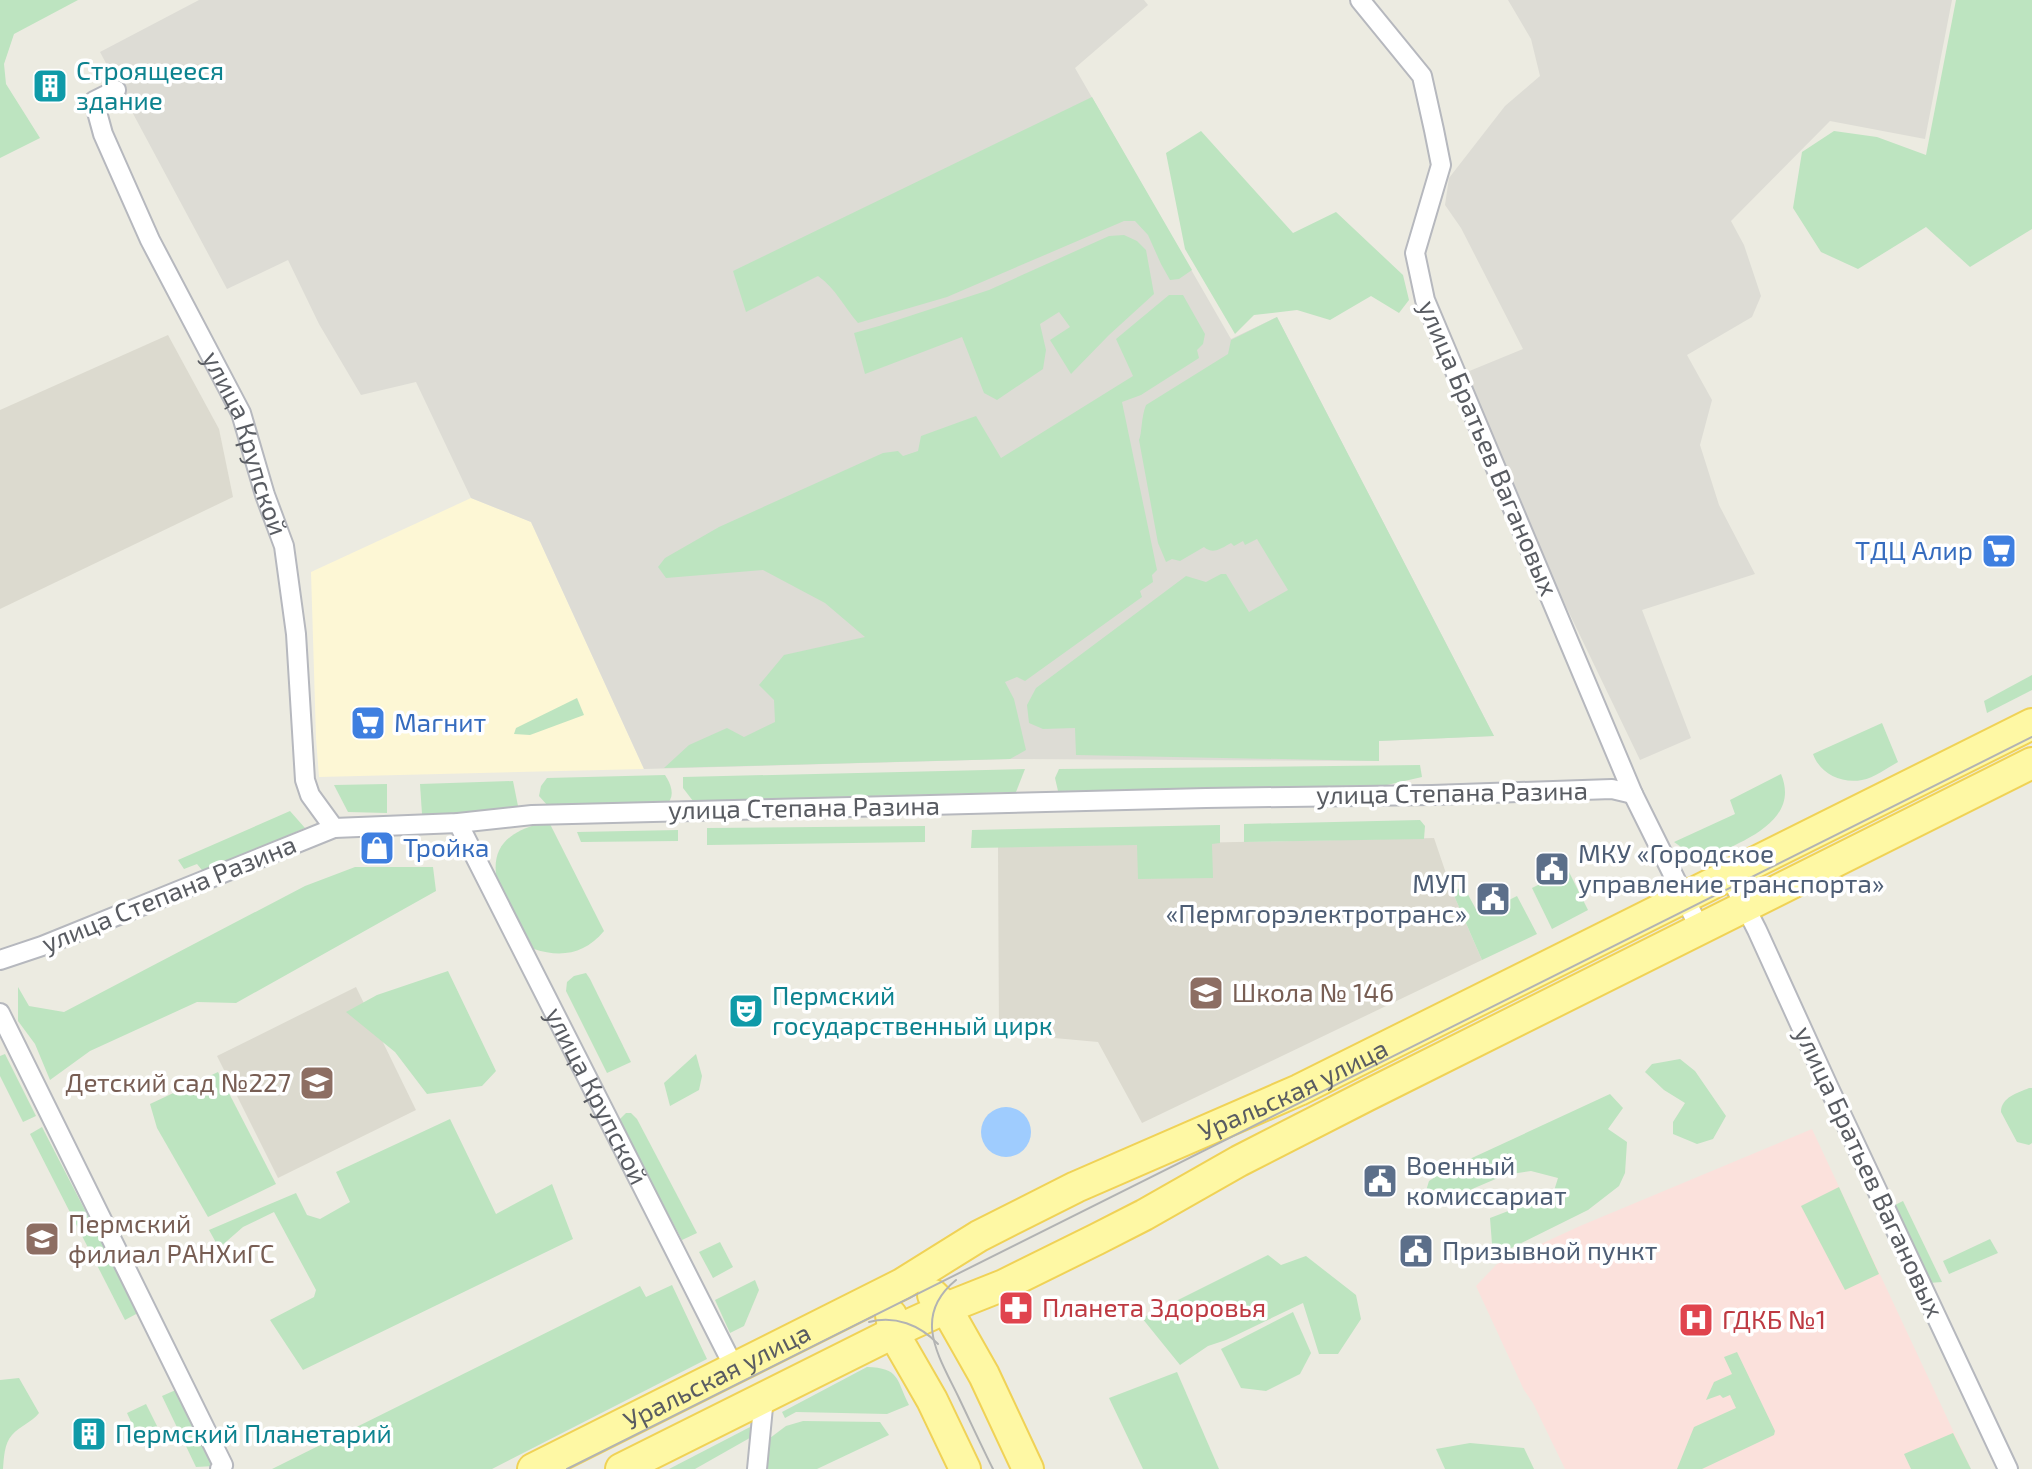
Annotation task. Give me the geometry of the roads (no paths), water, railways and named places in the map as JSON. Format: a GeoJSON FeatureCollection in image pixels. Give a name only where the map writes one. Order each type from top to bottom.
{"type":"FeatureCollection","features":[{"type":"Feature","properties":{"kind":"main road","name":"Уральская улица"},"geometry":{"type":"LineString","coordinates":[[533,1469],[902,1284],[979,1236],[1076,1187],[1299,1090],[2032,724]]}},
{"type":"Feature","properties":{"kind":"main road","name":"Уральская улица"},"geometry":{"type":"LineString","coordinates":[[621,1469],[946,1308],[1004,1285],[1097,1239],[1239,1161],[2032,763]]}},
{"type":"Feature","properties":{"kind":"main road"},"geometry":{"type":"LineString","coordinates":[[965,1469],[932,1400],[894,1334],[892,1301],[902,1284],[926,1290],[946,1308],[984,1375],[1028,1469]]}},
{"type":"Feature","properties":{"kind":"street","name":"улица Братьев Вагановых"},"geometry":{"type":"LineString","coordinates":[[1360,0],[1422,76],[1434,130],[1441,165],[1415,253],[1425,300],[1633,794],[1684,897]]}},
{"type":"Feature","properties":{"kind":"street","name":"улица Крупской"},"geometry":{"type":"LineString","coordinates":[[116,90],[94,101],[103,134],[150,240],[241,413],[284,546],[296,634],[305,780],[310,795],[334,828]]}},
{"type":"Feature","properties":{"kind":"street","name":"улица Степана Разина"},"geometry":{"type":"LineString","coordinates":[[0,960],[334,828],[458,823],[532,815],[1038,801],[1444,795],[1612,789],[1633,794]]}},
{"type":"Feature","properties":{"kind":"street","name":"улица Крупской"},"geometry":{"type":"LineString","coordinates":[[458,823],[735,1369]]}},
{"type":"Feature","properties":{"kind":"street","name":"улица Братьев Вагановых"},"geometry":{"type":"LineString","coordinates":[[1729,875],[2008,1469]]}},
{"type":"Feature","properties":{"kind":"street"},"geometry":{"type":"LineString","coordinates":[[1684,897],[1700,929]]}},
{"type":"Feature","properties":{"kind":"street"},"geometry":{"type":"LineString","coordinates":[[0,1013],[223,1465],[220,1469]]}},
{"type":"Feature","properties":{"kind":"street"},"geometry":{"type":"LineString","coordinates":[[757,1469],[764,1397]]}},
{"type":"Feature","properties":{"kind":"water"},"geometry":{"type":"Polygon","coordinates":[[[1006,1107],[1024,1114],[1031,1132],[1024,1150],[1006,1157],[988,1150],[981,1132],[988,1114],[1006,1107]]]}},
{"type":"Feature","properties":{"kind":"tram line"},"geometry":{"type":"LineString","coordinates":[[567,1469],[2032,737]]}},
{"type":"Feature","properties":{"kind":"tram line"},"geometry":{"type":"LineString","coordinates":[[956,1280],[935,1308],[933,1336],[943,1366],[993,1469]]}},
{"type":"Feature","properties":{"kind":"tram line"},"geometry":{"type":"LineString","coordinates":[[869,1322],[888,1320],[906,1323],[938,1344]]}},
{"type":"Feature","properties":{"kind":"place","name":"Строящееся здание"},"geometry":{"type":"Point","coordinates":[50,86]}},
{"type":"Feature","properties":{"kind":"place","name":"ТДЦ Алир"},"geometry":{"type":"Point","coordinates":[1999,551]}},
{"type":"Feature","properties":{"kind":"place","name":"Магнит"},"geometry":{"type":"Point","coordinates":[368,723]}},
{"type":"Feature","properties":{"kind":"place","name":"Тройка"},"geometry":{"type":"Point","coordinates":[377,848]}},
{"type":"Feature","properties":{"kind":"place","name":"МКУ «Городское управление транспорта»"},"geometry":{"type":"Point","coordinates":[1552,869]}},
{"type":"Feature","properties":{"kind":"place","name":"МУП «Пермгорэлектротранс»"},"geometry":{"type":"Point","coordinates":[1493,899]}},
{"type":"Feature","properties":{"kind":"place","name":"Школа № 146"},"geometry":{"type":"Point","coordinates":[1206,993]}},
{"type":"Feature","properties":{"kind":"place","name":"Пермский государственный цирк"},"geometry":{"type":"Point","coordinates":[746,1011]}},
{"type":"Feature","properties":{"kind":"place","name":"Детский сад №227"},"geometry":{"type":"Point","coordinates":[317,1083]}},
{"type":"Feature","properties":{"kind":"place","name":"Военный комиссариат"},"geometry":{"type":"Point","coordinates":[1380,1181]}},
{"type":"Feature","properties":{"kind":"place","name":"Пермский филиал РАНХиГС"},"geometry":{"type":"Point","coordinates":[42,1239]}},
{"type":"Feature","properties":{"kind":"place","name":"Призывной пункт"},"geometry":{"type":"Point","coordinates":[1416,1251]}},
{"type":"Feature","properties":{"kind":"place","name":"Планета Здоровья"},"geometry":{"type":"Point","coordinates":[1016,1308]}},
{"type":"Feature","properties":{"kind":"place","name":"ГДКБ №1"},"geometry":{"type":"Point","coordinates":[1696,1320]}},
{"type":"Feature","properties":{"kind":"place","name":"Пермский Планетарий"},"geometry":{"type":"Point","coordinates":[89,1434]}}]}
